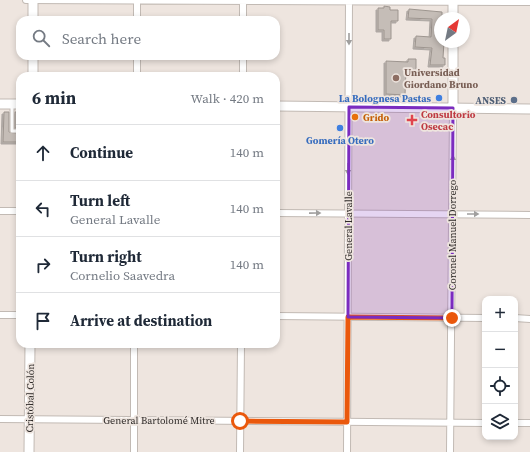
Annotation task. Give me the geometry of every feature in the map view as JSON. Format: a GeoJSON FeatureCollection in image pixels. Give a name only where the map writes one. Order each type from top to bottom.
{"type":"FeatureCollection","features":[{"type":"Feature","properties":{"kind":"main road"},"geometry":{"type":"LineString","coordinates":[[33,0],[33,16]]}},
{"type":"Feature","properties":{"kind":"main road"},"geometry":{"type":"LineString","coordinates":[[453,1],[453,12]]}},
{"type":"Feature","properties":{"kind":"main road","name":"Coronel Manuel Dorrego"},"geometry":{"type":"LineString","coordinates":[[453,48],[453,108]]}},
{"type":"Feature","properties":{"kind":"main road"},"geometry":{"type":"LineString","coordinates":[[33,60],[33,72]]}},
{"type":"Feature","properties":{"kind":"main road"},"geometry":{"type":"LineString","coordinates":[[0,104],[16,104]]}},
{"type":"Feature","properties":{"kind":"main road"},"geometry":{"type":"LineString","coordinates":[[280,106],[530,109]]}},
{"type":"Feature","properties":{"kind":"main road","name":"Cristóbal Colón"},"geometry":{"type":"LineString","coordinates":[[29,452],[30,348]]}},
{"type":"Feature","properties":{"kind":"street"},"geometry":{"type":"LineString","coordinates":[[26,0],[530,2]]}},
{"type":"Feature","properties":{"kind":"street"},"geometry":{"type":"LineString","coordinates":[[137,0],[137,16]]}},
{"type":"Feature","properties":{"kind":"street"},"geometry":{"type":"LineString","coordinates":[[243,0],[243,16]]}},
{"type":"Feature","properties":{"kind":"street","name":"General Lavalle"},"geometry":{"type":"LineString","coordinates":[[347,452],[349,1]]}},
{"type":"Feature","properties":{"kind":"street"},"geometry":{"type":"LineString","coordinates":[[137,60],[137,72]]}},
{"type":"Feature","properties":{"kind":"street"},"geometry":{"type":"LineString","coordinates":[[243,60],[243,72]]}},
{"type":"Feature","properties":{"kind":"street","name":"Coronel Manuel Dorrego"},"geometry":{"type":"LineString","coordinates":[[450,452],[453,108]]}},
{"type":"Feature","properties":{"kind":"street"},"geometry":{"type":"LineString","coordinates":[[0,211],[16,211]]}},
{"type":"Feature","properties":{"kind":"street"},"geometry":{"type":"LineString","coordinates":[[280,213],[348,212],[530,214]]}},
{"type":"Feature","properties":{"kind":"street"},"geometry":{"type":"LineString","coordinates":[[0,315],[16,315]]}},
{"type":"Feature","properties":{"kind":"street"},"geometry":{"type":"LineString","coordinates":[[280,316],[482,318]]}},
{"type":"Feature","properties":{"kind":"street"},"geometry":{"type":"LineString","coordinates":[[518,318],[530,318]]}},
{"type":"Feature","properties":{"kind":"street"},"geometry":{"type":"LineString","coordinates":[[134,348],[134,452]]}},
{"type":"Feature","properties":{"kind":"street"},"geometry":{"type":"LineString","coordinates":[[240,452],[241,348]]}},
{"type":"Feature","properties":{"kind":"street","name":"General Bartolomé Mitre"},"geometry":{"type":"LineString","coordinates":[[0,419],[482,422]]}},
{"type":"Feature","properties":{"kind":"street"},"geometry":{"type":"LineString","coordinates":[[518,423],[530,423]]}},
{"type":"Feature","properties":{"kind":"lane"},"geometry":{"type":"LineString","coordinates":[[16,104],[12,131],[16,132]]}},
{"type":"Feature","properties":{"kind":"highlighted area"},"geometry":{"type":"Polygon","coordinates":[[[349,107],[453,108],[452,318],[348,317],[349,107]]]}},
{"type":"Feature","properties":{"kind":"building"},"geometry":{"type":"Polygon","coordinates":[[[384,6],[390,7],[390,10],[398,10],[398,21],[391,21],[391,39],[384,39],[384,30],[378,30],[378,8],[384,8],[384,6]]]}},
{"type":"Feature","properties":{"kind":"building"},"geometry":{"type":"Polygon","coordinates":[[[409,9],[442,12],[434,12],[434,48],[444,48],[443,58],[445,58],[445,65],[430,65],[432,48],[415,47],[416,36],[431,37],[432,19],[408,18],[409,9]]]}},
{"type":"Feature","properties":{"kind":"building","name":"Universidad Giordano Bruno"},"geometry":{"type":"Polygon","coordinates":[[[408,59],[416,59],[416,71],[406,71],[405,95],[386,94],[386,61],[408,62],[408,59]]]}},
{"type":"Feature","properties":{"kind":"building"},"geometry":{"type":"Polygon","coordinates":[[[4,112],[9,112],[9,132],[16,133],[16,142],[3,142],[4,112]]]}},
{"type":"Feature","properties":{"kind":"building"},"geometry":{"type":"Polygon","coordinates":[[[15,112],[16,112],[16,128],[15,112]]]}},
{"type":"Feature","properties":{"kind":"place","name":"Universidad Giordano Bruno"},"geometry":{"type":"Point","coordinates":[396,78]}},
{"type":"Feature","properties":{"kind":"place","name":"La Bolognesa Pastas"},"geometry":{"type":"Point","coordinates":[439,98]}},
{"type":"Feature","properties":{"kind":"place","name":"ANSES"},"geometry":{"type":"Point","coordinates":[514,100]}},
{"type":"Feature","properties":{"kind":"place","name":"Grido"},"geometry":{"type":"Point","coordinates":[355,117]}},
{"type":"Feature","properties":{"kind":"place","name":"Consultorio Osecac"},"geometry":{"type":"Point","coordinates":[412,120]}},
{"type":"Feature","properties":{"kind":"place","name":"Gomería Otero"},"geometry":{"type":"Point","coordinates":[340,128]}},
{"type":"Feature","properties":{"kind":"route"},"geometry":{"type":"LineString","coordinates":[[240,421],[347,422],[348,317],[452,318]]}}]}
